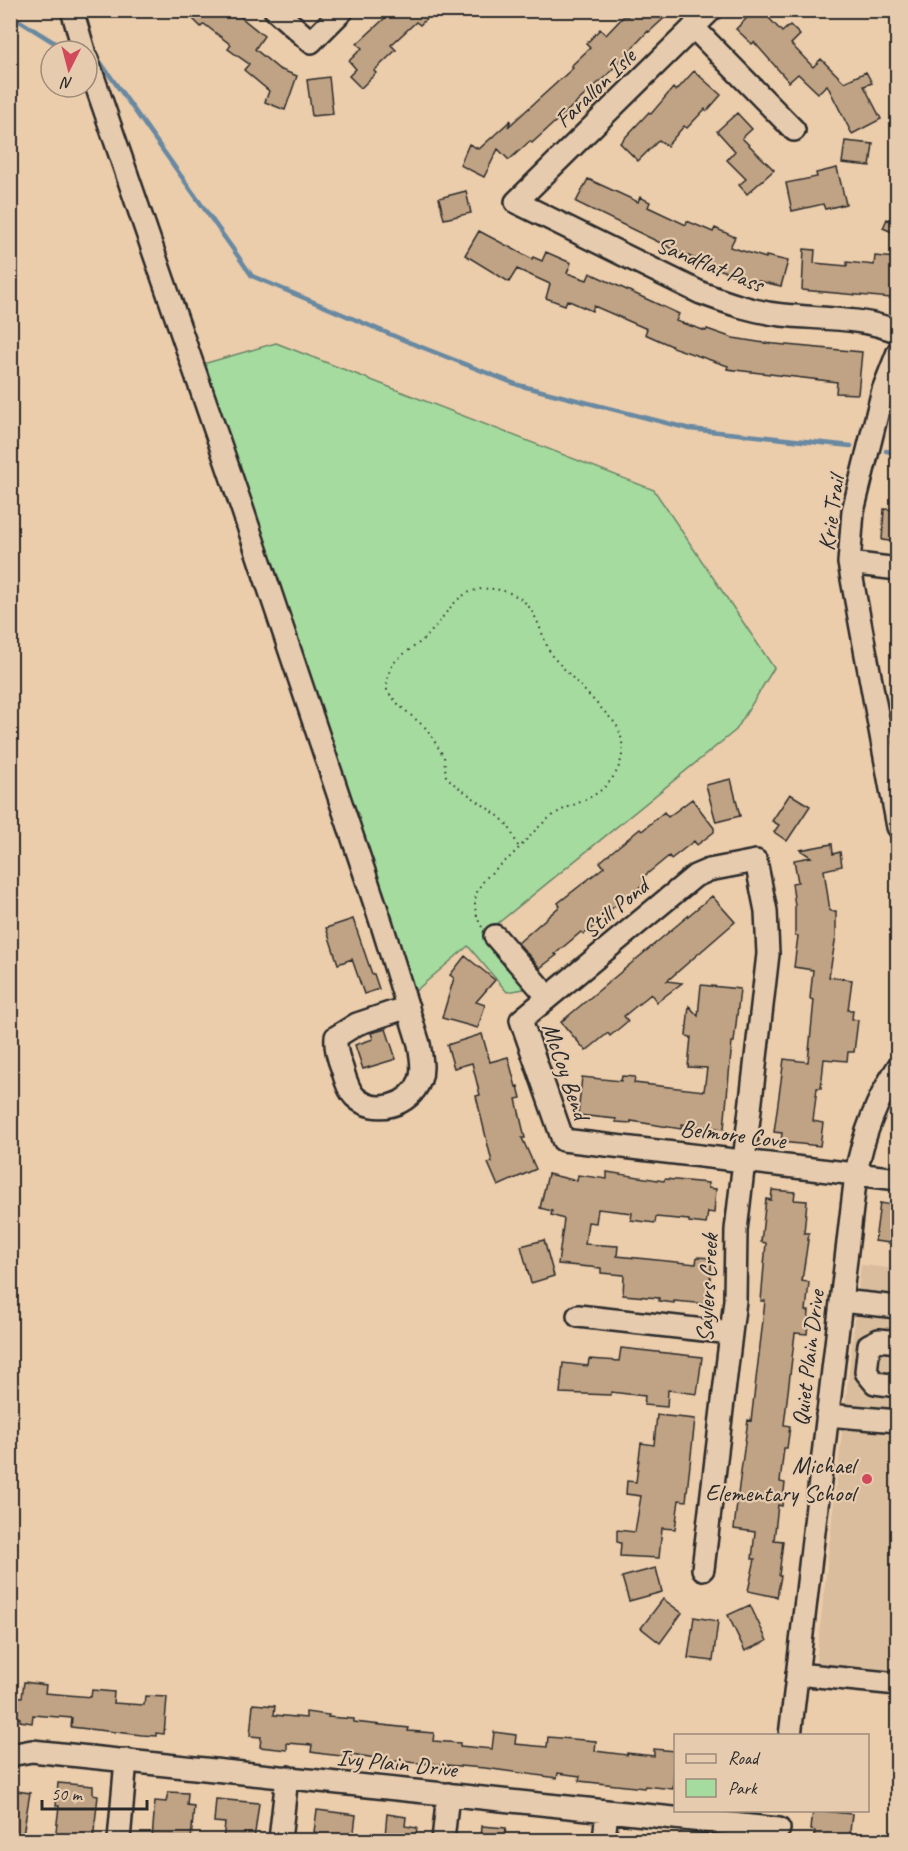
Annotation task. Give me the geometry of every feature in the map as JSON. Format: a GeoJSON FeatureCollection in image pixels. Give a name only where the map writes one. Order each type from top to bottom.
{"type":"FeatureCollection","features":[{"type":"Feature","properties":{"kind":"street"},"geometry":{"type":"LineString","coordinates":[[72,10],[80,39]]}},
{"type":"Feature","properties":{"kind":"street"},"geometry":{"type":"LineString","coordinates":[[275,10],[311,42],[343,10]]}},
{"type":"Feature","properties":{"kind":"street","name":"Farallon Isle"},"geometry":{"type":"LineString","coordinates":[[516,202],[711,10]]}},
{"type":"Feature","properties":{"kind":"street"},"geometry":{"type":"LineString","coordinates":[[693,27],[794,129]]}},
{"type":"Feature","properties":{"kind":"street"},"geometry":{"type":"LineString","coordinates":[[99,94],[242,508],[408,1007],[419,1044],[422,1064],[420,1079],[413,1093],[400,1103],[382,1108],[365,1105],[353,1096],[346,1082],[338,1058],[336,1037],[357,1024],[408,1007]]}},
{"type":"Feature","properties":{"kind":"street","name":"Sandflat Pass"},"geometry":{"type":"LineString","coordinates":[[516,202],[728,304],[762,313],[864,323],[887,327],[897,332]]}},
{"type":"Feature","properties":{"kind":"street","name":"Krie Trail"},"geometry":{"type":"LineString","coordinates":[[897,352],[883,390],[853,511],[849,563],[890,743],[897,827]]}},
{"type":"Feature","properties":{"kind":"street"},"geometry":{"type":"LineString","coordinates":[[849,563],[897,569]]}},
{"type":"Feature","properties":{"kind":"street","name":"Still Pond"},"geometry":{"type":"LineString","coordinates":[[521,1020],[695,876],[709,870],[756,861]]}},
{"type":"Feature","properties":{"kind":"street","name":"Saylers Creek"},"geometry":{"type":"LineString","coordinates":[[703,1569],[731,1333],[736,1280],[736,1230],[744,1161],[770,1011],[769,931],[756,861]]}},
{"type":"Feature","properties":{"kind":"street"},"geometry":{"type":"LineString","coordinates":[[495,936],[548,997]]}},
{"type":"Feature","properties":{"kind":"street","name":"McCoy Bend"},"geometry":{"type":"LineString","coordinates":[[521,1020],[563,1140]]}},
{"type":"Feature","properties":{"kind":"street","name":"Quiet Plain Drive"},"geometry":{"type":"LineString","coordinates":[[790,1734],[856,1174],[861,1147],[871,1115],[897,1067]]}},
{"type":"Feature","properties":{"kind":"street","name":"Belmore Cove"},"geometry":{"type":"LineString","coordinates":[[563,1140],[897,1179]]}},
{"type":"Feature","properties":{"kind":"street"},"geometry":{"type":"LineString","coordinates":[[841,1301],[897,1307]]}},
{"type":"Feature","properties":{"kind":"street"},"geometry":{"type":"LineString","coordinates":[[578,1316],[731,1333]]}},
{"type":"Feature","properties":{"kind":"street"},"geometry":{"type":"LineString","coordinates":[[827,1415],[889,1420],[890,1385],[875,1383],[866,1372],[869,1345],[879,1340],[897,1342]]}},
{"type":"Feature","properties":{"kind":"street"},"geometry":{"type":"LineString","coordinates":[[797,1674],[897,1683]]}},
{"type":"Feature","properties":{"kind":"street","name":"Ivy Plain Drive"},"geometry":{"type":"LineString","coordinates":[[10,1755],[32,1751],[779,1827]]}},
{"type":"Feature","properties":{"kind":"street"},"geometry":{"type":"LineString","coordinates":[[119,1840],[126,1760]]}},
{"type":"Feature","properties":{"kind":"street"},"geometry":{"type":"LineString","coordinates":[[280,1840],[287,1777]]}},
{"type":"Feature","properties":{"kind":"street"},"geometry":{"type":"LineString","coordinates":[[443,1840],[448,1794]]}},
{"type":"Feature","properties":{"kind":"street"},"geometry":{"type":"LineString","coordinates":[[604,1840],[607,1810]]}},
{"type":"Feature","properties":{"kind":"path"},"geometry":{"type":"LineString","coordinates":[[495,936],[488,934],[476,916],[476,898],[479,888],[485,879],[519,848],[551,817],[597,793],[614,777],[621,765],[623,742],[616,724],[552,656],[531,609],[510,593],[485,588],[461,597],[424,639],[394,662],[388,670],[387,690],[400,706],[427,729],[444,757],[446,776],[501,818],[509,827],[519,848]]}},
{"type":"Feature","properties":{"kind":"shaded area","name":"Michael Elementary School"},"geometry":{"type":"Polygon","coordinates":[[[861,1265],[897,1269],[897,1698],[813,1689],[861,1265]]]}},
{"type":"Feature","properties":{"kind":"green space"},"geometry":{"type":"Polygon","coordinates":[[[276,343],[654,490],[774,668],[736,730],[497,924],[542,980],[530,988],[507,992],[468,946],[413,993],[203,364],[276,343]]]}},
{"type":"Feature","properties":{"kind":"building"},"geometry":{"type":"Polygon","coordinates":[[[184,10],[232,10],[264,36],[255,49],[279,69],[297,76],[285,110],[265,102],[269,91],[244,70],[249,64],[228,49],[231,45],[204,24],[201,27],[184,10]]]}},
{"type":"Feature","properties":{"kind":"building"},"geometry":{"type":"Polygon","coordinates":[[[380,10],[435,10],[420,25],[416,22],[391,45],[396,50],[374,71],[376,73],[361,88],[349,76],[356,69],[349,61],[362,48],[357,44],[386,17],[380,10]]]}},
{"type":"Feature","properties":{"kind":"building"},"geometry":{"type":"Polygon","coordinates":[[[633,10],[673,10],[648,31],[608,74],[532,143],[530,141],[509,160],[498,149],[484,177],[460,165],[469,144],[479,149],[511,120],[508,127],[573,68],[571,66],[590,48],[586,44],[600,29],[606,35],[633,10]]]}},
{"type":"Feature","properties":{"kind":"building"},"geometry":{"type":"Polygon","coordinates":[[[755,10],[774,10],[768,17],[782,32],[790,25],[800,35],[791,44],[813,67],[821,59],[844,82],[866,72],[872,83],[864,86],[881,119],[852,134],[827,85],[818,93],[798,74],[789,82],[754,42],[752,44],[736,29],[755,10]]]}},
{"type":"Feature","properties":{"kind":"building"},"geometry":{"type":"Polygon","coordinates":[[[694,71],[721,95],[687,128],[684,126],[667,146],[659,140],[638,161],[620,143],[649,112],[651,114],[673,88],[676,91],[694,71]]]}},
{"type":"Feature","properties":{"kind":"building"},"geometry":{"type":"Polygon","coordinates":[[[329,77],[333,114],[312,116],[307,80],[329,77]]]}},
{"type":"Feature","properties":{"kind":"building"},"geometry":{"type":"Polygon","coordinates":[[[737,113],[752,129],[742,138],[774,170],[747,194],[739,185],[746,179],[727,160],[735,151],[717,131],[737,113]]]}},
{"type":"Feature","properties":{"kind":"building"},"geometry":{"type":"Polygon","coordinates":[[[845,141],[873,144],[870,166],[842,163],[845,141]]]}},
{"type":"Feature","properties":{"kind":"building"},"geometry":{"type":"Polygon","coordinates":[[[837,168],[846,204],[825,209],[823,204],[792,211],[786,183],[817,177],[816,173],[837,168]]]}},
{"type":"Feature","properties":{"kind":"building"},"geometry":{"type":"Polygon","coordinates":[[[588,179],[638,202],[640,197],[650,202],[648,207],[686,225],[687,221],[713,232],[715,228],[735,237],[730,247],[766,258],[766,256],[788,261],[781,286],[732,275],[576,202],[588,179]]]}},
{"type":"Feature","properties":{"kind":"building"},"geometry":{"type":"Polygon","coordinates":[[[466,191],[471,213],[444,219],[439,198],[466,191]]]}},
{"type":"Feature","properties":{"kind":"building"},"geometry":{"type":"Polygon","coordinates":[[[887,219],[897,223],[897,234],[883,228],[887,219]]]}},
{"type":"Feature","properties":{"kind":"building"},"geometry":{"type":"Polygon","coordinates":[[[479,231],[532,259],[533,257],[542,261],[546,252],[571,263],[567,273],[587,280],[590,273],[679,314],[676,321],[706,331],[707,329],[733,338],[764,343],[862,352],[858,394],[836,393],[837,382],[727,369],[728,366],[672,347],[645,334],[647,329],[594,306],[592,311],[567,300],[565,305],[546,298],[550,284],[517,269],[509,282],[465,255],[479,231]]]}},
{"type":"Feature","properties":{"kind":"building"},"geometry":{"type":"Polygon","coordinates":[[[804,249],[815,250],[814,263],[847,266],[847,262],[874,265],[875,256],[896,258],[891,298],[802,290],[804,249]]]}},
{"type":"Feature","properties":{"kind":"building"},"geometry":{"type":"Polygon","coordinates":[[[884,509],[897,510],[897,542],[882,540],[884,509]]]}},
{"type":"Feature","properties":{"kind":"building"},"geometry":{"type":"Polygon","coordinates":[[[731,779],[740,816],[716,822],[706,785],[731,779]]]}},
{"type":"Feature","properties":{"kind":"building"},"geometry":{"type":"Polygon","coordinates":[[[790,794],[810,806],[787,841],[774,832],[779,825],[772,821],[790,794]]]}},
{"type":"Feature","properties":{"kind":"building"},"geometry":{"type":"Polygon","coordinates":[[[692,799],[714,828],[714,832],[697,845],[694,841],[671,859],[669,856],[642,878],[646,882],[601,917],[603,919],[584,934],[581,932],[540,968],[518,943],[560,906],[558,903],[604,867],[600,862],[614,850],[640,829],[642,831],[664,812],[668,817],[692,799]]]}},
{"type":"Feature","properties":{"kind":"building"},"geometry":{"type":"Polygon","coordinates":[[[832,844],[833,854],[840,852],[842,866],[824,870],[830,911],[836,911],[836,936],[829,977],[852,980],[848,1010],[853,1010],[852,1019],[858,1020],[854,1052],[848,1052],[847,1061],[824,1059],[821,1088],[817,1088],[813,1121],[823,1123],[820,1146],[781,1142],[782,1133],[774,1132],[784,1059],[808,1062],[814,1000],[810,999],[813,970],[794,967],[798,936],[795,936],[792,883],[798,882],[794,860],[811,857],[800,850],[832,844]]]}},
{"type":"Feature","properties":{"kind":"building"},"geometry":{"type":"Polygon","coordinates":[[[712,896],[735,922],[667,981],[682,983],[657,1002],[651,994],[624,1016],[628,1021],[610,1036],[608,1033],[586,1051],[561,1022],[712,896]]]}},
{"type":"Feature","properties":{"kind":"building"},"geometry":{"type":"Polygon","coordinates":[[[353,919],[379,989],[364,994],[352,959],[338,964],[326,928],[353,919]]]}},
{"type":"Feature","properties":{"kind":"building"},"geometry":{"type":"Polygon","coordinates":[[[465,956],[495,980],[476,1002],[485,1005],[478,1028],[442,1018],[454,978],[450,975],[465,956]]]}},
{"type":"Feature","properties":{"kind":"building"},"geometry":{"type":"Polygon","coordinates":[[[701,985],[740,989],[734,1042],[732,1042],[724,1129],[682,1124],[681,1129],[631,1121],[631,1123],[616,1122],[616,1119],[578,1115],[582,1077],[621,1081],[622,1076],[635,1077],[634,1083],[704,1091],[707,1068],[688,1067],[691,1037],[686,1036],[689,1006],[698,1016],[701,985]]]}},
{"type":"Feature","properties":{"kind":"building"},"geometry":{"type":"Polygon","coordinates":[[[386,1029],[396,1059],[363,1069],[355,1045],[373,1039],[371,1033],[386,1029]]]}},
{"type":"Feature","properties":{"kind":"building"},"geometry":{"type":"Polygon","coordinates":[[[482,1034],[490,1062],[508,1057],[521,1098],[516,1099],[525,1138],[522,1138],[536,1169],[498,1186],[488,1163],[492,1162],[476,1096],[480,1095],[472,1063],[454,1068],[447,1045],[482,1034]]]}},
{"type":"Feature","properties":{"kind":"building"},"geometry":{"type":"Polygon","coordinates":[[[607,1172],[664,1181],[665,1179],[708,1183],[708,1188],[716,1189],[714,1213],[708,1212],[706,1224],[656,1217],[655,1223],[631,1220],[632,1213],[598,1209],[596,1223],[588,1222],[585,1244],[618,1246],[617,1256],[696,1264],[697,1257],[712,1258],[708,1304],[674,1301],[674,1303],[659,1301],[659,1298],[623,1295],[624,1275],[601,1273],[601,1268],[558,1264],[564,1219],[551,1215],[552,1211],[540,1208],[548,1174],[577,1181],[578,1175],[607,1179],[607,1172]]]}},
{"type":"Feature","properties":{"kind":"building"},"geometry":{"type":"Polygon","coordinates":[[[772,1190],[795,1192],[794,1200],[807,1201],[804,1233],[809,1233],[802,1281],[809,1282],[806,1311],[809,1311],[807,1334],[795,1333],[784,1425],[790,1426],[787,1448],[784,1448],[780,1482],[785,1483],[782,1506],[778,1505],[774,1540],[783,1541],[777,1597],[748,1591],[755,1559],[752,1559],[755,1532],[734,1529],[748,1420],[751,1421],[762,1329],[765,1301],[761,1301],[766,1243],[761,1242],[766,1199],[771,1200],[772,1190]]]}},
{"type":"Feature","properties":{"kind":"building"},"geometry":{"type":"Polygon","coordinates":[[[880,1203],[897,1206],[897,1244],[875,1241],[880,1203]]]}},
{"type":"Feature","properties":{"kind":"building"},"geometry":{"type":"Polygon","coordinates":[[[544,1240],[554,1276],[531,1283],[521,1246],[544,1240]]]}},
{"type":"Feature","properties":{"kind":"building"},"geometry":{"type":"Polygon","coordinates":[[[621,1348],[702,1357],[697,1394],[668,1390],[667,1407],[644,1405],[645,1396],[611,1392],[610,1395],[560,1393],[563,1363],[588,1366],[589,1359],[619,1361],[621,1348]]]}},
{"type":"Feature","properties":{"kind":"building"},"geometry":{"type":"Polygon","coordinates":[[[657,1415],[695,1419],[686,1501],[679,1500],[675,1529],[662,1528],[659,1558],[620,1556],[621,1543],[617,1542],[617,1530],[635,1532],[641,1496],[626,1494],[627,1481],[636,1482],[641,1443],[654,1445],[657,1415]]]}},
{"type":"Feature","properties":{"kind":"building"},"geometry":{"type":"Polygon","coordinates":[[[656,1568],[662,1592],[629,1601],[622,1577],[656,1568]]]}},
{"type":"Feature","properties":{"kind":"building"},"geometry":{"type":"Polygon","coordinates":[[[663,1599],[682,1613],[660,1643],[641,1628],[663,1599]]]}},
{"type":"Feature","properties":{"kind":"building"},"geometry":{"type":"Polygon","coordinates":[[[750,1605],[767,1641],[745,1651],[728,1615],[750,1605]]]}},
{"type":"Feature","properties":{"kind":"building"},"geometry":{"type":"Polygon","coordinates":[[[694,1617],[718,1621],[713,1661],[688,1658],[694,1617]]]}},
{"type":"Feature","properties":{"kind":"building"},"geometry":{"type":"Polygon","coordinates":[[[24,1682],[46,1685],[45,1693],[91,1697],[92,1690],[114,1692],[113,1703],[144,1705],[145,1696],[167,1697],[164,1734],[142,1735],[71,1727],[72,1718],[33,1715],[32,1723],[20,1721],[20,1718],[10,1717],[10,1696],[22,1697],[24,1682]]]}},
{"type":"Feature","properties":{"kind":"building"},"geometry":{"type":"Polygon","coordinates":[[[253,1704],[275,1706],[274,1715],[306,1718],[306,1712],[354,1719],[354,1722],[409,1728],[408,1731],[434,1733],[433,1741],[460,1743],[460,1746],[492,1749],[494,1732],[516,1735],[515,1744],[547,1747],[548,1737],[596,1741],[595,1751],[654,1756],[654,1749],[674,1751],[673,1789],[579,1781],[580,1776],[558,1773],[557,1778],[485,1768],[393,1761],[351,1754],[351,1757],[324,1754],[311,1752],[312,1745],[287,1743],[287,1750],[260,1747],[261,1737],[250,1736],[253,1704]]]}},
{"type":"Feature","properties":{"kind":"building"},"geometry":{"type":"Polygon","coordinates":[[[58,1783],[93,1786],[93,1795],[98,1796],[93,1840],[55,1840],[59,1806],[56,1806],[58,1783]]]}},
{"type":"Feature","properties":{"kind":"building"},"geometry":{"type":"Polygon","coordinates":[[[10,1790],[30,1793],[22,1840],[10,1840],[10,1790]]]}},
{"type":"Feature","properties":{"kind":"building"},"geometry":{"type":"Polygon","coordinates":[[[168,1792],[188,1793],[187,1805],[194,1806],[191,1840],[152,1840],[155,1801],[166,1802],[168,1792]]]}},
{"type":"Feature","properties":{"kind":"building"},"geometry":{"type":"Polygon","coordinates":[[[216,1799],[259,1803],[254,1840],[223,1840],[225,1823],[214,1822],[216,1799]]]}},
{"type":"Feature","properties":{"kind":"building"},"geometry":{"type":"Polygon","coordinates":[[[317,1810],[356,1815],[353,1840],[319,1840],[320,1833],[314,1832],[317,1810]]]}},
{"type":"Feature","properties":{"kind":"building"},"geometry":{"type":"Polygon","coordinates":[[[813,1812],[852,1814],[849,1840],[813,1840],[815,1831],[811,1830],[813,1812]]]}},
{"type":"Feature","properties":{"kind":"building"},"geometry":{"type":"Polygon","coordinates":[[[387,1814],[406,1817],[405,1826],[417,1828],[415,1840],[385,1836],[387,1814]]]}},
{"type":"Feature","properties":{"kind":"building"},"geometry":{"type":"Polygon","coordinates":[[[482,1826],[506,1828],[504,1840],[481,1840],[482,1826]]]}},
{"type":"Feature","properties":{"kind":"waterway"},"geometry":{"type":"LineString","coordinates":[[10,15],[48,39]]}},
{"type":"Feature","properties":{"kind":"waterway"},"geometry":{"type":"LineString","coordinates":[[99,60],[252,276],[518,385],[690,429],[851,446]]}},
{"type":"Feature","properties":{"kind":"waterway"},"geometry":{"type":"LineString","coordinates":[[886,451],[898,453]]}},
{"type":"Feature","properties":{"kind":"place","name":"Michael Elementary School"},"geometry":{"type":"Point","coordinates":[867,1479]}}]}
